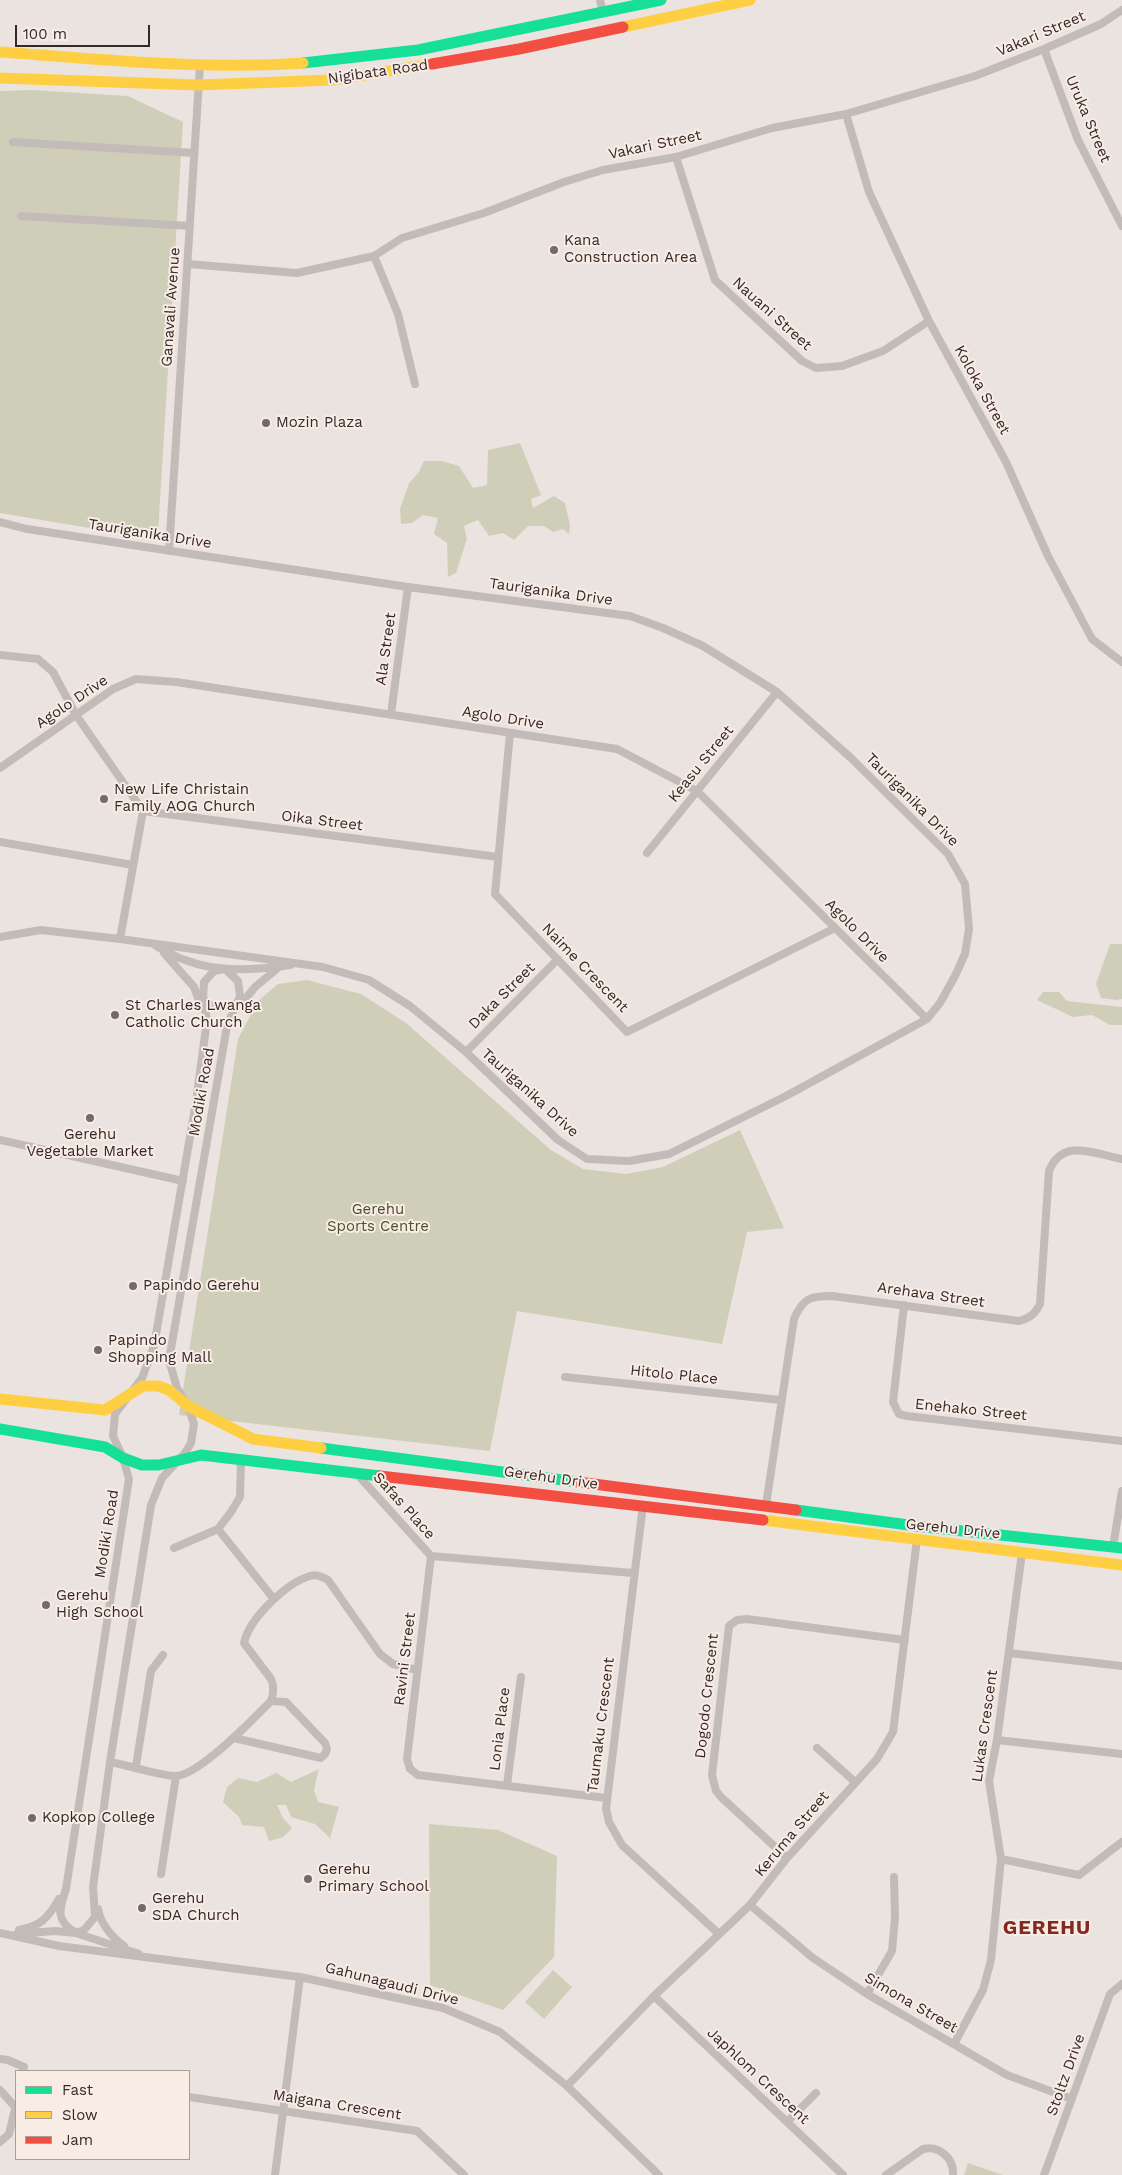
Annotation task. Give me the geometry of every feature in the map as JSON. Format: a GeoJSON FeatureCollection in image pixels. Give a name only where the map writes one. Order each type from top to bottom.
{"type":"FeatureCollection","features":[{"type":"Feature","properties":{"kind":"street"},"geometry":{"type":"LineString","coordinates":[[600,0],[603,12]]}},
{"type":"Feature","properties":{"kind":"street","name":"Nigibata Road"},"geometry":{"type":"LineString","coordinates":[[0,52],[200,65],[334,61],[408,53],[661,0]]}},
{"type":"Feature","properties":{"kind":"street","name":"Nigibata Road"},"geometry":{"type":"LineString","coordinates":[[0,78],[198,85],[334,80],[380,74],[519,49],[750,0]]}},
{"type":"Feature","properties":{"kind":"street","name":"Vakari Street"},"geometry":{"type":"LineString","coordinates":[[188,264],[297,273],[374,256],[402,238],[484,213],[564,182],[603,170],[676,158],[772,128],[846,114],[976,76],[1101,24],[1122,10]]}},
{"type":"Feature","properties":{"kind":"street","name":"Uruka Street"},"geometry":{"type":"LineString","coordinates":[[1044,49],[1078,140],[1122,226]]}},
{"type":"Feature","properties":{"kind":"street","name":"Ganavali Avenue"},"geometry":{"type":"LineString","coordinates":[[169,551],[200,65]]}},
{"type":"Feature","properties":{"kind":"street","name":"Koloka Street"},"geometry":{"type":"LineString","coordinates":[[846,114],[869,192],[929,321],[1006,462],[1048,556],[1092,639],[1122,662]]}},
{"type":"Feature","properties":{"kind":"street"},"geometry":{"type":"LineString","coordinates":[[13,142],[194,153]]}},
{"type":"Feature","properties":{"kind":"street","name":"Nauani Street"},"geometry":{"type":"LineString","coordinates":[[676,158],[714,280],[802,361],[816,368],[842,366],[883,351],[929,321]]}},
{"type":"Feature","properties":{"kind":"street"},"geometry":{"type":"LineString","coordinates":[[21,216],[190,226]]}},
{"type":"Feature","properties":{"kind":"street"},"geometry":{"type":"LineString","coordinates":[[374,256],[398,314],[414,384]]}},
{"type":"Feature","properties":{"kind":"street","name":"Tauriganika Drive"},"geometry":{"type":"LineString","coordinates":[[0,522],[27,529],[408,587],[630,616],[663,628],[703,646],[776,692],[852,758],[948,854],[965,884],[969,929],[965,954],[940,1004],[927,1019],[786,1096],[669,1154],[629,1161],[587,1159],[558,1140],[466,1052],[410,1006],[370,980],[323,968],[194,948],[120,939],[41,930],[0,937]]}},
{"type":"Feature","properties":{"kind":"street","name":"Ala Street"},"geometry":{"type":"LineString","coordinates":[[392,714],[408,587]]}},
{"type":"Feature","properties":{"kind":"street"},"geometry":{"type":"LineString","coordinates":[[0,655],[29,657],[44,663],[53,672],[76,715],[143,811],[120,939]]}},
{"type":"Feature","properties":{"kind":"street","name":"Agolo Drive"},"geometry":{"type":"LineString","coordinates":[[0,768],[113,689],[136,679],[176,682],[616,749],[697,792],[927,1019]]}},
{"type":"Feature","properties":{"kind":"street","name":"Keasu Street"},"geometry":{"type":"LineString","coordinates":[[647,853],[776,692]]}},
{"type":"Feature","properties":{"kind":"street","name":"Naime Crescent"},"geometry":{"type":"LineString","coordinates":[[510,733],[495,894],[627,1032],[835,928]]}},
{"type":"Feature","properties":{"kind":"street","name":"Oika Street"},"geometry":{"type":"LineString","coordinates":[[143,811],[498,858]]}},
{"type":"Feature","properties":{"kind":"street"},"geometry":{"type":"LineString","coordinates":[[0,842],[133,865]]}},
{"type":"Feature","properties":{"kind":"street"},"geometry":{"type":"LineString","coordinates":[[152,944],[167,956],[194,987],[207,1020]]}},
{"type":"Feature","properties":{"kind":"street","name":"Tauriganika Drive"},"geometry":{"type":"LineString","coordinates":[[152,944],[186,961],[225,969],[261,969],[297,964]]}},
{"type":"Feature","properties":{"kind":"street","name":"Daka Street"},"geometry":{"type":"LineString","coordinates":[[466,1052],[558,959]]}},
{"type":"Feature","properties":{"kind":"street"},"geometry":{"type":"LineString","coordinates":[[234,1014],[254,987],[277,968],[297,964]]}},
{"type":"Feature","properties":{"kind":"street","name":"Modiki Road"},"geometry":{"type":"LineString","coordinates":[[225,969],[238,981],[240,996],[234,1014],[227,1026],[169,1360],[177,1388],[188,1406],[194,1424],[191,1443],[162,1478],[151,1505],[110,1762],[93,1887],[95,1917],[84,1930],[76,1933],[67,1927],[60,1916],[60,1905],[66,1889],[129,1479],[123,1458],[113,1436],[115,1414],[142,1378],[154,1346],[196,1102],[207,1020],[203,998],[204,982],[214,971],[225,969]]}},
{"type":"Feature","properties":{"kind":"street"},"geometry":{"type":"LineString","coordinates":[[203,998],[208,1004],[220,1008],[230,1008],[238,1002]]}},
{"type":"Feature","properties":{"kind":"street"},"geometry":{"type":"LineString","coordinates":[[0,1140],[182,1181]]}},
{"type":"Feature","properties":{"kind":"street","name":"Arehava Street"},"geometry":{"type":"LineString","coordinates":[[766,1505],[780,1400],[794,1319],[798,1310],[809,1298],[814,1296],[832,1296],[1019,1321],[1032,1316],[1040,1304],[1049,1171],[1052,1163],[1066,1151],[1074,1149],[1122,1159]]}},
{"type":"Feature","properties":{"kind":"street","name":"Enehako Street"},"geometry":{"type":"LineString","coordinates":[[904,1305],[893,1402],[899,1414],[1122,1441]]}},
{"type":"Feature","properties":{"kind":"street","name":"Hitolo Place"},"geometry":{"type":"LineString","coordinates":[[565,1377],[780,1400]]}},
{"type":"Feature","properties":{"kind":"street","name":"Gerehu Drive"},"geometry":{"type":"LineString","coordinates":[[0,1399],[105,1410],[143,1386],[158,1386],[168,1390],[188,1406],[253,1439],[916,1526],[1118,1548]]}},
{"type":"Feature","properties":{"kind":"street","name":"Gerehu Drive"},"geometry":{"type":"LineString","coordinates":[[0,1429],[105,1447],[123,1458],[142,1465],[160,1465],[202,1455],[356,1474],[643,1505],[1122,1565]]}},
{"type":"Feature","properties":{"kind":"street"},"geometry":{"type":"LineString","coordinates":[[174,1548],[218,1529],[240,1498],[241,1460]]}},
{"type":"Feature","properties":{"kind":"street","name":"Safas Place"},"geometry":{"type":"LineString","coordinates":[[356,1474],[431,1556]]}},
{"type":"Feature","properties":{"kind":"street"},"geometry":{"type":"LineString","coordinates":[[1118,1548],[1122,1491]]}},
{"type":"Feature","properties":{"kind":"street","name":"Taumaku Crescent"},"geometry":{"type":"LineString","coordinates":[[643,1505],[606,1809],[609,1822],[622,1845],[719,1934]]}},
{"type":"Feature","properties":{"kind":"street"},"geometry":{"type":"LineString","coordinates":[[218,1529],[274,1598]]}},
{"type":"Feature","properties":{"kind":"street","name":"Keruma Street"},"geometry":{"type":"LineString","coordinates":[[567,2086],[654,1996],[750,1905],[787,1858],[877,1759],[893,1732],[917,1539]]}},
{"type":"Feature","properties":{"kind":"street","name":"Lukas Crescent"},"geometry":{"type":"LineString","coordinates":[[954,2044],[983,1990],[991,1960],[1001,1859],[989,1781],[997,1740],[1022,1553]]}},
{"type":"Feature","properties":{"kind":"street"},"geometry":{"type":"LineString","coordinates":[[431,1556],[634,1574]]}},
{"type":"Feature","properties":{"kind":"street","name":"Ravini Street"},"geometry":{"type":"LineString","coordinates":[[431,1556],[407,1759],[410,1769],[418,1775],[606,1798]]}},
{"type":"Feature","properties":{"kind":"street"},"geometry":{"type":"LineString","coordinates":[[110,1762],[176,1776],[189,1773],[234,1738],[271,1701],[273,1684],[271,1679],[244,1643],[250,1626],[274,1598],[310,1576],[322,1577],[328,1580],[380,1654],[393,1664],[417,1670]]}},
{"type":"Feature","properties":{"kind":"street","name":"Dogodo Crescent"},"geometry":{"type":"LineString","coordinates":[[787,1858],[721,1797],[713,1783],[712,1775],[729,1626],[737,1620],[747,1619],[905,1640]]}},
{"type":"Feature","properties":{"kind":"street"},"geometry":{"type":"LineString","coordinates":[[1009,1653],[1122,1666]]}},
{"type":"Feature","properties":{"kind":"street"},"geometry":{"type":"LineString","coordinates":[[136,1766],[151,1671],[163,1655]]}},
{"type":"Feature","properties":{"kind":"street","name":"Lonia Place"},"geometry":{"type":"LineString","coordinates":[[507,1785],[521,1677]]}},
{"type":"Feature","properties":{"kind":"street"},"geometry":{"type":"LineString","coordinates":[[234,1738],[321,1758],[326,1752],[325,1743],[286,1702],[271,1701]]}},
{"type":"Feature","properties":{"kind":"street"},"geometry":{"type":"LineString","coordinates":[[997,1740],[1122,1754]]}},
{"type":"Feature","properties":{"kind":"street"},"geometry":{"type":"LineString","coordinates":[[816,1748],[855,1782]]}},
{"type":"Feature","properties":{"kind":"street"},"geometry":{"type":"LineString","coordinates":[[162,1874],[176,1776]]}},
{"type":"Feature","properties":{"kind":"street"},"geometry":{"type":"LineString","coordinates":[[1001,1859],[1079,1875],[1122,1842]]}},
{"type":"Feature","properties":{"kind":"street"},"geometry":{"type":"LineString","coordinates":[[867,1994],[892,1952],[894,1877]]}},
{"type":"Feature","properties":{"kind":"street"},"geometry":{"type":"LineString","coordinates":[[93,1887],[99,1917],[107,1929],[126,1947],[150,1958]]}},
{"type":"Feature","properties":{"kind":"street"},"geometry":{"type":"LineString","coordinates":[[1,1933],[33,1927],[48,1917],[66,1889]]}},
{"type":"Feature","properties":{"kind":"street","name":"Simona Street"},"geometry":{"type":"LineString","coordinates":[[750,1905],[813,1958],[867,1994],[1007,2074],[1072,2099]]}},
{"type":"Feature","properties":{"kind":"street","name":"Gahunagaudi Drive"},"geometry":{"type":"LineString","coordinates":[[1,1933],[55,1931],[76,1933],[109,1942],[150,1958]]}},
{"type":"Feature","properties":{"kind":"street","name":"Gahunagaudi Drive"},"geometry":{"type":"LineString","coordinates":[[1,1933],[59,1946],[300,1977],[443,2008],[500,2032],[567,2086],[659,2175]]}},
{"type":"Feature","properties":{"kind":"street"},"geometry":{"type":"LineString","coordinates":[[275,2175],[300,1977]]}},
{"type":"Feature","properties":{"kind":"street","name":"Stoltz Drive"},"geometry":{"type":"LineString","coordinates":[[1044,2175],[1110,1994],[1120,1983]]}},
{"type":"Feature","properties":{"kind":"street","name":"Japhlom Crescent"},"geometry":{"type":"LineString","coordinates":[[654,1996],[843,2175]]}},
{"type":"Feature","properties":{"kind":"street"},"geometry":{"type":"LineString","coordinates":[[0,2059],[8,2060],[24,2067],[23,2070]]}},
{"type":"Feature","properties":{"kind":"street"},"geometry":{"type":"LineString","coordinates":[[0,2090],[15,2106]]}},
{"type":"Feature","properties":{"kind":"street"},"geometry":{"type":"LineString","coordinates":[[787,2122],[816,2093]]}},
{"type":"Feature","properties":{"kind":"street","name":"Maigana Crescent"},"geometry":{"type":"LineString","coordinates":[[190,2097],[417,2131],[464,2175]]}},
{"type":"Feature","properties":{"kind":"street"},"geometry":{"type":"LineString","coordinates":[[0,2142],[9,2134],[15,2111]]}},
{"type":"Feature","properties":{"kind":"street"},"geometry":{"type":"LineString","coordinates":[[886,2175],[923,2149],[930,2148],[937,2149],[948,2158],[953,2175]]}},
{"type":"Feature","properties":{"kind":"green space"},"geometry":{"type":"Polygon","coordinates":[[[32,90],[128,96],[183,122],[158,534],[113,532],[0,513],[0,91],[32,90]]]}},
{"type":"Feature","properties":{"kind":"green space"},"geometry":{"type":"Polygon","coordinates":[[[520,443],[541,495],[531,499],[533,508],[554,496],[565,503],[570,525],[569,534],[563,529],[553,532],[544,526],[528,526],[514,540],[503,533],[489,536],[478,520],[464,526],[467,539],[456,573],[448,577],[447,543],[434,534],[438,518],[423,515],[412,523],[401,524],[400,509],[409,483],[419,472],[424,461],[442,461],[459,466],[473,488],[487,485],[488,450],[520,443]]]}},
{"type":"Feature","properties":{"kind":"green space"},"geometry":{"type":"Polygon","coordinates":[[[1110,944],[1122,944],[1122,999],[1116,1000],[1101,998],[1096,984],[1110,944]]]}},
{"type":"Feature","properties":{"kind":"green space","name":"Gerehu Sports Centre"},"geometry":{"type":"Polygon","coordinates":[[[307,980],[361,994],[406,1023],[551,1150],[583,1169],[626,1174],[663,1167],[740,1130],[784,1228],[747,1232],[722,1344],[517,1311],[490,1451],[179,1415],[238,1039],[258,1001],[278,984],[307,980]]]}},
{"type":"Feature","properties":{"kind":"green space"},"geometry":{"type":"Polygon","coordinates":[[[1043,992],[1059,992],[1067,1001],[1122,1007],[1122,1025],[1110,1025],[1092,1015],[1073,1017],[1037,1000],[1043,992]]]}},
{"type":"Feature","properties":{"kind":"green space"},"geometry":{"type":"Polygon","coordinates":[[[319,1769],[314,1790],[318,1802],[339,1807],[330,1838],[315,1824],[291,1817],[286,1805],[277,1805],[283,1818],[292,1828],[283,1837],[269,1841],[264,1827],[242,1825],[239,1817],[223,1802],[227,1787],[238,1778],[257,1782],[276,1773],[291,1782],[319,1769]]]}},
{"type":"Feature","properties":{"kind":"green space"},"geometry":{"type":"Polygon","coordinates":[[[429,1824],[498,1830],[557,1856],[554,1957],[503,2010],[430,1985],[429,1824]]]}},
{"type":"Feature","properties":{"kind":"green space"},"geometry":{"type":"Polygon","coordinates":[[[553,1970],[572,1987],[544,2019],[525,2002],[553,1970]]]}},
{"type":"Feature","properties":{"kind":"green space"},"geometry":{"type":"Polygon","coordinates":[[[968,2163],[1003,2175],[964,2175],[968,2163]]]}},
{"type":"Feature","properties":{"kind":"traffic: fast"},"geometry":{"type":"LineString","coordinates":[[303,63],[418,50],[661,0]]}},
{"type":"Feature","properties":{"kind":"traffic: fast"},"geometry":{"type":"LineString","coordinates":[[0,1429],[105,1447],[123,1458],[142,1465],[159,1465],[201,1455],[380,1476]]}},
{"type":"Feature","properties":{"kind":"traffic: fast"},"geometry":{"type":"LineString","coordinates":[[321,1448],[578,1482]]}},
{"type":"Feature","properties":{"kind":"traffic: fast"},"geometry":{"type":"LineString","coordinates":[[796,1510],[916,1526],[1122,1548]]}},
{"type":"Feature","properties":{"kind":"traffic: slow"},"geometry":{"type":"LineString","coordinates":[[623,27],[750,0]]}},
{"type":"Feature","properties":{"kind":"traffic: slow"},"geometry":{"type":"LineString","coordinates":[[0,52],[189,64],[265,65],[303,63]]}},
{"type":"Feature","properties":{"kind":"traffic: slow"},"geometry":{"type":"LineString","coordinates":[[0,78],[198,85],[333,80],[432,64]]}},
{"type":"Feature","properties":{"kind":"traffic: slow"},"geometry":{"type":"LineString","coordinates":[[0,1399],[105,1410],[143,1386],[158,1386],[169,1390],[188,1406],[253,1439],[321,1448]]}},
{"type":"Feature","properties":{"kind":"traffic: slow"},"geometry":{"type":"LineString","coordinates":[[763,1520],[1122,1565]]}},
{"type":"Feature","properties":{"kind":"traffic: jam"},"geometry":{"type":"LineString","coordinates":[[432,64],[519,49],[623,27]]}},
{"type":"Feature","properties":{"kind":"traffic: jam"},"geometry":{"type":"LineString","coordinates":[[380,1476],[763,1520]]}},
{"type":"Feature","properties":{"kind":"traffic: jam"},"geometry":{"type":"LineString","coordinates":[[578,1482],[796,1510]]}},
{"type":"Feature","properties":{"kind":"place","name":"Kana Construction Area"},"geometry":{"type":"Point","coordinates":[554,250]}},
{"type":"Feature","properties":{"kind":"place","name":"Mozin Plaza"},"geometry":{"type":"Point","coordinates":[266,423]}},
{"type":"Feature","properties":{"kind":"place","name":"New Life Christain Family AOG Church"},"geometry":{"type":"Point","coordinates":[104,799]}},
{"type":"Feature","properties":{"kind":"place","name":"St Charles Lwanga Catholic Church"},"geometry":{"type":"Point","coordinates":[115,1015]}},
{"type":"Feature","properties":{"kind":"place","name":"Gerehu Vegetable Market"},"geometry":{"type":"Point","coordinates":[90,1118]}},
{"type":"Feature","properties":{"kind":"place","name":"Papindo Gerehu"},"geometry":{"type":"Point","coordinates":[133,1286]}},
{"type":"Feature","properties":{"kind":"place","name":"Papindo Shopping Mall"},"geometry":{"type":"Point","coordinates":[98,1350]}},
{"type":"Feature","properties":{"kind":"place","name":"Gerehu High School"},"geometry":{"type":"Point","coordinates":[46,1605]}},
{"type":"Feature","properties":{"kind":"place","name":"Kopkop College"},"geometry":{"type":"Point","coordinates":[32,1818]}},
{"type":"Feature","properties":{"kind":"place","name":"Gerehu Primary School"},"geometry":{"type":"Point","coordinates":[308,1879]}},
{"type":"Feature","properties":{"kind":"place","name":"Gerehu SDA Church"},"geometry":{"type":"Point","coordinates":[142,1908]}},
{"type":"Feature","properties":{"kind":"district","name":"GEREHU"},"geometry":{"type":"Point","coordinates":[1047,1928]}}]}
